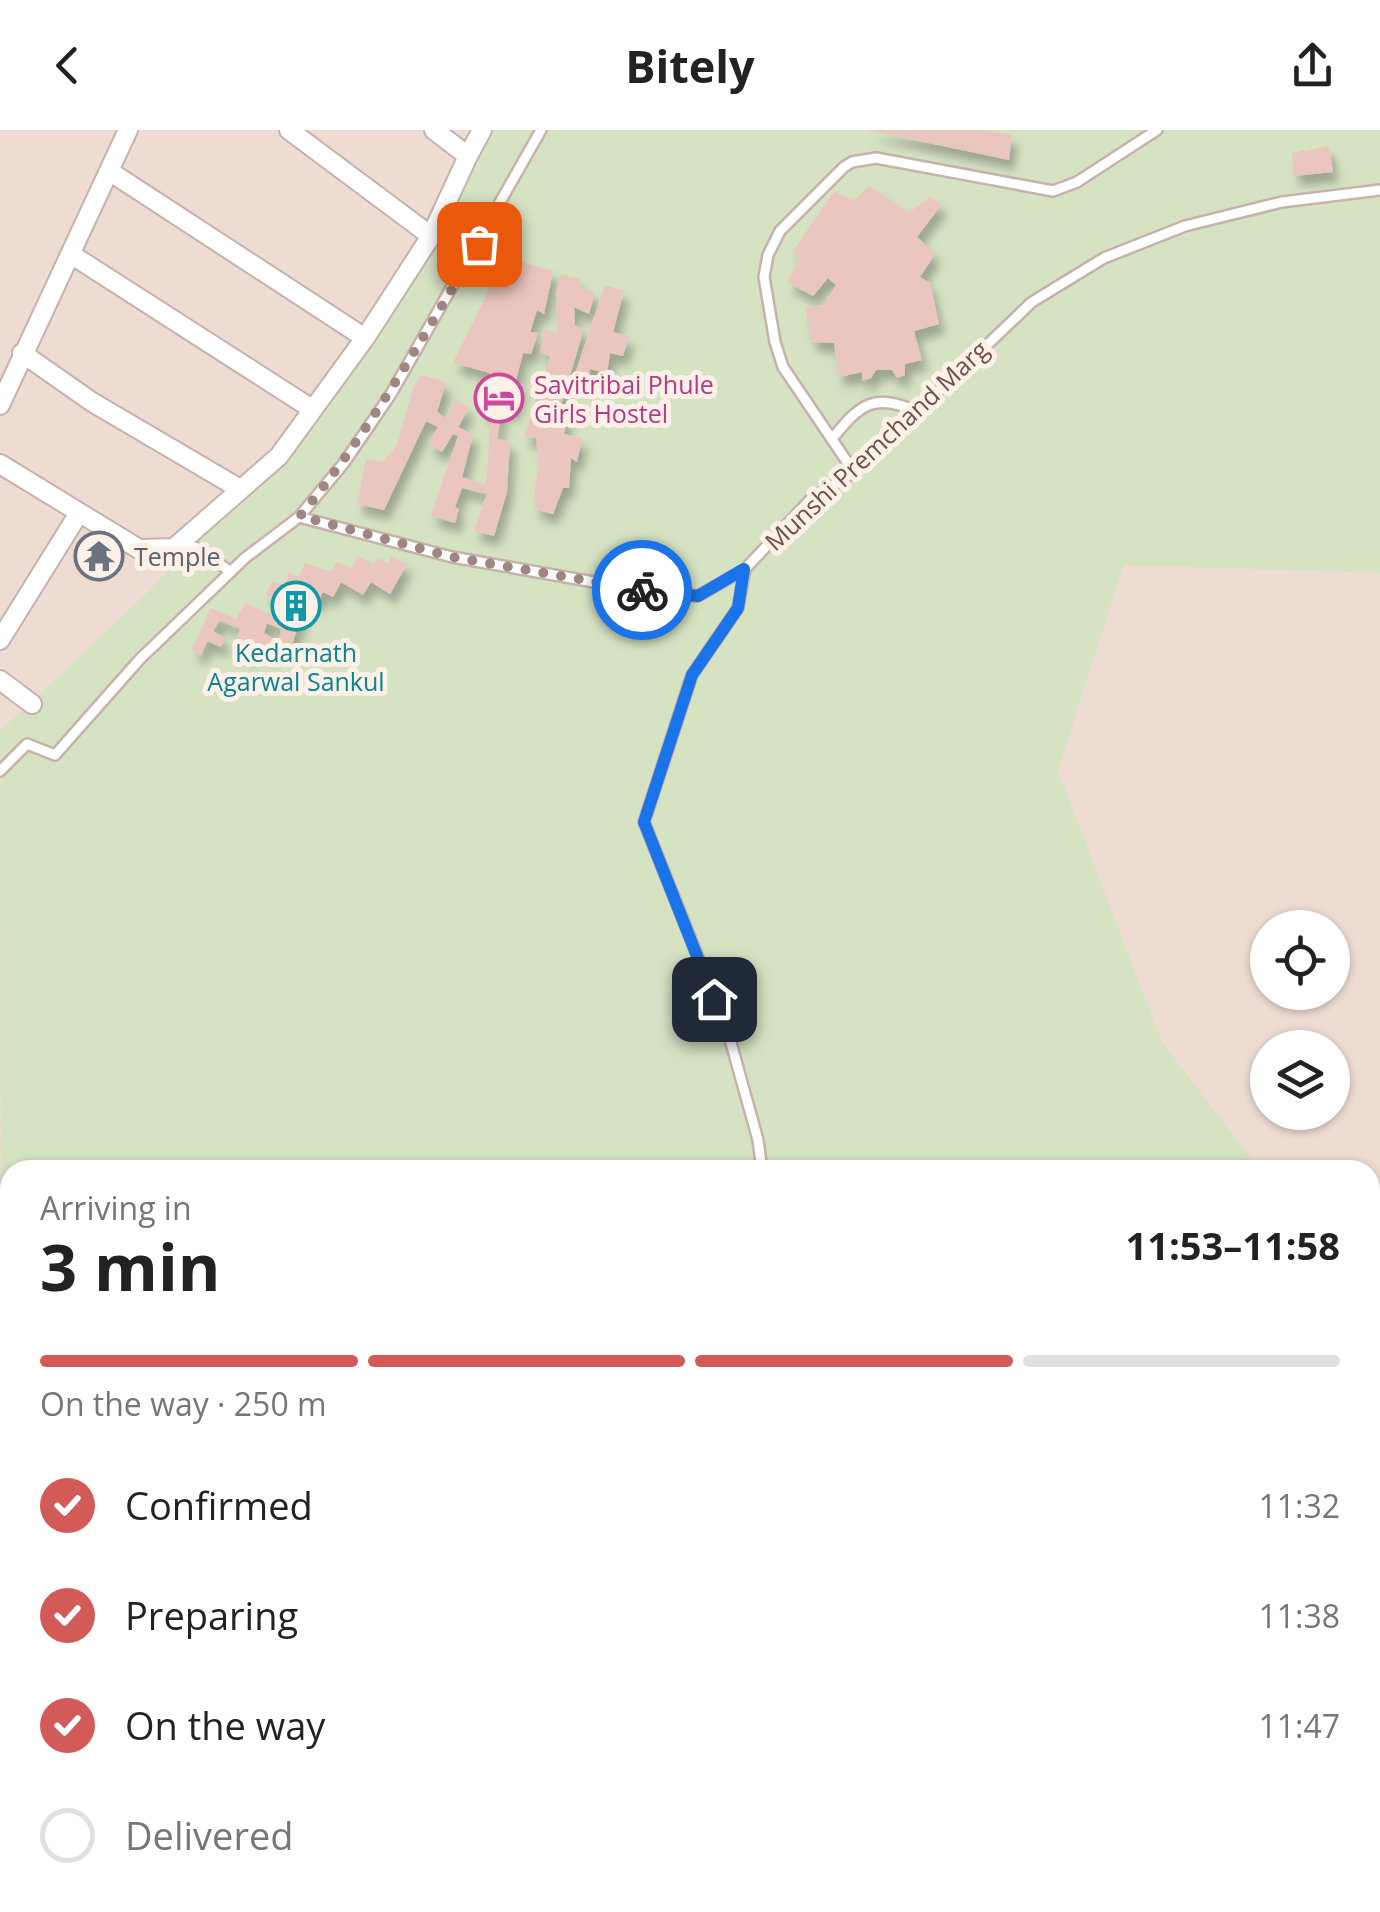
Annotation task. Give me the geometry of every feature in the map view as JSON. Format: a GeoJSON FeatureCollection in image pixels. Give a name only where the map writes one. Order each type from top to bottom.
{"type":"FeatureCollection","features":[{"type":"Feature","properties":{"kind":"street"},"geometry":{"type":"LineString","coordinates":[[0,405],[128,130]]}},
{"type":"Feature","properties":{"kind":"street"},"geometry":{"type":"LineString","coordinates":[[289,130],[431,236]]}},
{"type":"Feature","properties":{"kind":"street"},"geometry":{"type":"LineString","coordinates":[[434,130],[468,156]]}},
{"type":"Feature","properties":{"kind":"street"},"geometry":{"type":"LineString","coordinates":[[0,464],[139,549],[174,548],[278,456],[365,338],[431,236],[482,130]]}},
{"type":"Feature","properties":{"kind":"street"},"geometry":{"type":"LineString","coordinates":[[110,171],[365,338]]}},
{"type":"Feature","properties":{"kind":"street"},"geometry":{"type":"LineString","coordinates":[[72,255],[312,409]]}},
{"type":"Feature","properties":{"kind":"street"},"geometry":{"type":"LineString","coordinates":[[22,353],[92,402],[240,489]]}},
{"type":"Feature","properties":{"kind":"street"},"geometry":{"type":"LineString","coordinates":[[0,640],[79,512]]}},
{"type":"Feature","properties":{"kind":"street"},"geometry":{"type":"LineString","coordinates":[[0,680],[32,704]]}},
{"type":"Feature","properties":{"kind":"lane"},"geometry":{"type":"LineString","coordinates":[[0,772],[27,744],[55,756],[140,659],[230,572],[300,516],[344,463],[391,394],[541,130]]}},
{"type":"Feature","properties":{"kind":"lane"},"geometry":{"type":"LineString","coordinates":[[854,472],[778,355],[764,277],[768,255],[780,232],[836,173],[852,162],[876,158],[1053,191],[1076,182],[1158,130]]}},
{"type":"Feature","properties":{"kind":"lane","name":"Munshi Premchand Marg"},"geometry":{"type":"LineString","coordinates":[[300,516],[452,557],[645,591],[698,596],[744,569],[810,500],[854,472],[1032,302],[1104,258],[1185,226],[1224,216],[1282,202],[1380,190]]}},
{"type":"Feature","properties":{"kind":"lane"},"geometry":{"type":"LineString","coordinates":[[832,439],[855,411],[870,404],[893,402],[918,412]]}},
{"type":"Feature","properties":{"kind":"lane"},"geometry":{"type":"LineString","coordinates":[[174,548],[195,547],[230,572]]}},
{"type":"Feature","properties":{"kind":"lane"},"geometry":{"type":"LineString","coordinates":[[744,569],[738,608],[692,675],[644,822],[728,1032],[761,1160]]}},
{"type":"Feature","properties":{"kind":"shaded area"},"geometry":{"type":"Polygon","coordinates":[[[0,130],[1380,130],[1380,1160],[0,1160],[0,130]]]}},
{"type":"Feature","properties":{"kind":"green space"},"geometry":{"type":"Polygon","coordinates":[[[491,130],[1380,130],[1380,573],[1124,565],[1058,770],[1162,1042],[1252,1160],[1,1160],[0,731],[147,593],[350,379],[491,130]]]}},
{"type":"Feature","properties":{"kind":"building"},"geometry":{"type":"Polygon","coordinates":[[[867,130],[984,130],[1012,135],[1009,160],[867,130]]]}},
{"type":"Feature","properties":{"kind":"building"},"geometry":{"type":"Polygon","coordinates":[[[1329,146],[1333,172],[1294,176],[1292,153],[1329,146]]]}},
{"type":"Feature","properties":{"kind":"building"},"geometry":{"type":"Polygon","coordinates":[[[870,186],[908,213],[930,197],[942,204],[917,237],[935,254],[920,277],[930,283],[939,324],[914,331],[922,360],[905,364],[905,375],[897,378],[892,370],[876,370],[871,378],[862,381],[862,372],[839,377],[834,343],[812,342],[805,308],[824,305],[836,285],[828,278],[813,296],[787,282],[799,260],[793,251],[834,191],[853,201],[870,186]]]}},
{"type":"Feature","properties":{"kind":"building"},"geometry":{"type":"Polygon","coordinates":[[[501,255],[553,271],[544,314],[537,310],[530,332],[538,333],[531,354],[523,353],[515,384],[522,385],[514,411],[502,409],[497,439],[510,441],[507,492],[494,536],[474,531],[487,494],[462,488],[455,507],[459,509],[455,523],[431,516],[458,436],[453,434],[442,452],[428,444],[438,427],[426,421],[384,510],[357,504],[366,459],[383,462],[397,445],[413,389],[421,375],[446,382],[437,412],[445,418],[456,400],[469,408],[458,427],[473,435],[462,477],[486,485],[491,416],[482,412],[490,373],[453,363],[488,292],[501,255]]]}},
{"type":"Feature","properties":{"kind":"building"},"geometry":{"type":"Polygon","coordinates":[[[561,274],[580,279],[579,287],[595,292],[589,314],[574,307],[575,325],[584,329],[558,415],[568,417],[564,434],[582,438],[577,462],[571,458],[569,488],[563,488],[553,514],[537,510],[536,438],[524,437],[550,356],[540,352],[545,329],[558,333],[556,293],[561,274]]]}},
{"type":"Feature","properties":{"kind":"building"},"geometry":{"type":"Polygon","coordinates":[[[605,285],[624,291],[613,332],[629,336],[623,356],[610,353],[607,373],[590,369],[589,377],[575,374],[605,285]]]}},
{"type":"Feature","properties":{"kind":"building","name":"Kedarnath Agarwal Sankul"},"geometry":{"type":"Polygon","coordinates":[[[358,556],[374,565],[378,558],[388,564],[391,556],[407,564],[390,594],[371,582],[363,595],[341,582],[333,597],[323,592],[317,604],[308,598],[291,647],[279,641],[281,629],[267,623],[264,633],[274,639],[267,653],[255,646],[251,656],[233,650],[240,629],[220,620],[213,631],[225,638],[221,647],[207,641],[201,655],[192,649],[211,608],[236,619],[246,603],[285,621],[292,608],[265,595],[273,581],[285,585],[289,572],[299,577],[305,563],[331,572],[337,562],[351,568],[358,556]]]}},
{"type":"Feature","properties":{"kind":"way so far"},"geometry":{"type":"LineString","coordinates":[[479,244],[391,394],[344,463],[300,516],[452,557],[642,590]]}},
{"type":"Feature","properties":{"kind":"place","name":"Savitribai Phule Girls Hostel"},"geometry":{"type":"Point","coordinates":[499,398]}},
{"type":"Feature","properties":{"kind":"place","name":"Temple"},"geometry":{"type":"Point","coordinates":[99,556]}},
{"type":"Feature","properties":{"kind":"place","name":"Kedarnath Agarwal Sankul"},"geometry":{"type":"Point","coordinates":[296,606]}},
{"type":"Feature","properties":{"kind":"route"},"geometry":{"type":"LineString","coordinates":[[642,590],[698,596],[744,569],[738,608],[692,675],[644,822],[714,999]]}}]}
